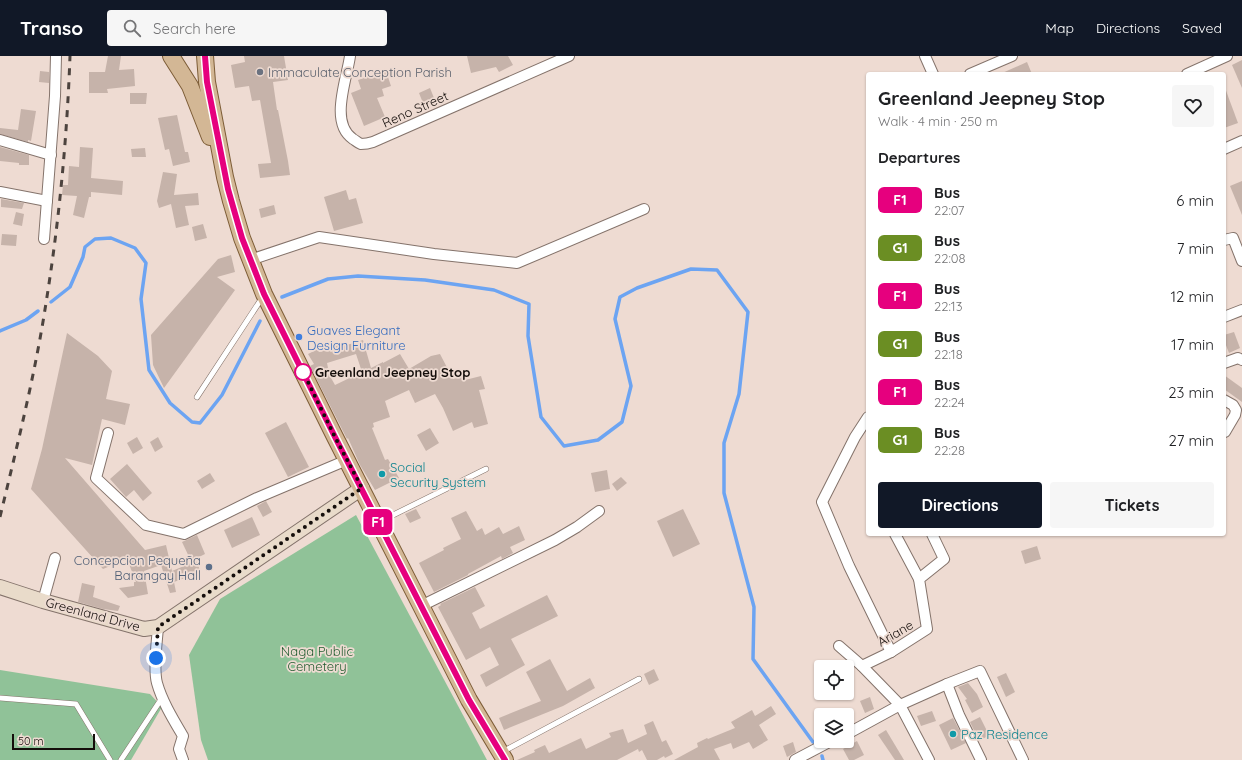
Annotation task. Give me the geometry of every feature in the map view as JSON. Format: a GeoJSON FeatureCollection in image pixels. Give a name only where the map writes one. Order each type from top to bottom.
{"type":"FeatureCollection","features":[{"type":"Feature","properties":{"kind":"main road"},"geometry":{"type":"LineString","coordinates":[[171,56],[190,86],[225,177]]}},
{"type":"Feature","properties":{"kind":"main road"},"geometry":{"type":"LineString","coordinates":[[205,56],[207,82],[225,177],[250,260],[264,294],[362,488],[378,523],[469,700],[503,756]]}},
{"type":"Feature","properties":{"kind":"street"},"geometry":{"type":"LineString","coordinates":[[44,239],[55,96],[56,56]]}},
{"type":"Feature","properties":{"kind":"street"},"geometry":{"type":"LineString","coordinates":[[349,58],[360,56]]}},
{"type":"Feature","properties":{"kind":"street","name":"Reno Street"},"geometry":{"type":"LineString","coordinates":[[349,58],[342,90],[342,126],[349,136],[361,144],[373,142],[569,56]]}},
{"type":"Feature","properties":{"kind":"street"},"geometry":{"type":"LineString","coordinates":[[925,56],[932,72]]}},
{"type":"Feature","properties":{"kind":"street"},"geometry":{"type":"LineString","coordinates":[[975,72],[1012,56]]}},
{"type":"Feature","properties":{"kind":"street"},"geometry":{"type":"LineString","coordinates":[[1192,72],[1227,56]]}},
{"type":"Feature","properties":{"kind":"street"},"geometry":{"type":"LineString","coordinates":[[0,140],[51,155]]}},
{"type":"Feature","properties":{"kind":"street"},"geometry":{"type":"LineString","coordinates":[[1226,148],[1242,141]]}},
{"type":"Feature","properties":{"kind":"street"},"geometry":{"type":"LineString","coordinates":[[0,192],[47,201]]}},
{"type":"Feature","properties":{"kind":"street"},"geometry":{"type":"LineString","coordinates":[[250,260],[319,236],[434,254],[517,263],[644,209]]}},
{"type":"Feature","properties":{"kind":"street"},"geometry":{"type":"LineString","coordinates":[[1233,237],[1242,261]]}},
{"type":"Feature","properties":{"kind":"street"},"geometry":{"type":"LineString","coordinates":[[1226,315],[1242,310]]}},
{"type":"Feature","properties":{"kind":"street"},"geometry":{"type":"LineString","coordinates":[[1226,362],[1241,358]]}},
{"type":"Feature","properties":{"kind":"street"},"geometry":{"type":"LineString","coordinates":[[1226,401],[1233,405],[1239,412],[1235,415],[1226,430]]}},
{"type":"Feature","properties":{"kind":"street"},"geometry":{"type":"LineString","coordinates":[[866,420],[855,437],[822,502],[849,566],[891,652]]}},
{"type":"Feature","properties":{"kind":"street"},"geometry":{"type":"LineString","coordinates":[[108,433],[96,478],[146,525],[184,534],[257,498],[347,460]]}},
{"type":"Feature","properties":{"kind":"street","name":"Greenland Drive"},"geometry":{"type":"LineString","coordinates":[[0,587],[43,601],[144,629],[158,627],[362,488]]}},
{"type":"Feature","properties":{"kind":"street"},"geometry":{"type":"LineString","coordinates":[[421,606],[555,540],[577,527],[598,511]]}},
{"type":"Feature","properties":{"kind":"street"},"geometry":{"type":"LineString","coordinates":[[897,536],[919,578],[944,558],[933,536]]}},
{"type":"Feature","properties":{"kind":"street"},"geometry":{"type":"LineString","coordinates":[[43,601],[54,558]]}},
{"type":"Feature","properties":{"kind":"street","name":"Ariane"},"geometry":{"type":"LineString","coordinates":[[862,666],[891,652],[927,629],[919,578]]}},
{"type":"Feature","properties":{"kind":"street"},"geometry":{"type":"LineString","coordinates":[[158,627],[156,658],[157,682],[170,714],[183,736],[178,749],[183,760]]}},
{"type":"Feature","properties":{"kind":"street"},"geometry":{"type":"LineString","coordinates":[[839,646],[862,666],[900,705],[928,760]]}},
{"type":"Feature","properties":{"kind":"street"},"geometry":{"type":"LineString","coordinates":[[854,730],[900,705],[980,671],[1023,760]]}},
{"type":"Feature","properties":{"kind":"street"},"geometry":{"type":"LineString","coordinates":[[947,684],[959,715],[981,760]]}},
{"type":"Feature","properties":{"kind":"street"},"geometry":{"type":"LineString","coordinates":[[795,760],[818,748]]}},
{"type":"Feature","properties":{"kind":"lane"},"geometry":{"type":"LineString","coordinates":[[197,397],[264,294]]}},
{"type":"Feature","properties":{"kind":"lane"},"geometry":{"type":"LineString","coordinates":[[378,523],[486,469]]}},
{"type":"Feature","properties":{"kind":"lane"},"geometry":{"type":"LineString","coordinates":[[503,756],[639,679]]}},
{"type":"Feature","properties":{"kind":"lane"},"geometry":{"type":"LineString","coordinates":[[121,760],[163,697]]}},
{"type":"Feature","properties":{"kind":"lane"},"geometry":{"type":"LineString","coordinates":[[0,698],[76,704],[110,760]]}},
{"type":"Feature","properties":{"kind":"green space","name":"Naga Public Cemetery"},"geometry":{"type":"Polygon","coordinates":[[[356,515],[487,760],[208,760],[201,740],[189,655],[220,599],[356,515]]]}},
{"type":"Feature","properties":{"kind":"green space"},"geometry":{"type":"Polygon","coordinates":[[[0,670],[150,694],[162,707],[131,760],[0,760],[0,670]]]}},
{"type":"Feature","properties":{"kind":"building"},"geometry":{"type":"Polygon","coordinates":[[[108,56],[121,56],[119,70],[134,69],[135,86],[107,89],[108,93],[89,93],[89,72],[105,72],[108,56]]]}},
{"type":"Feature","properties":{"kind":"building"},"geometry":{"type":"Polygon","coordinates":[[[244,56],[284,56],[288,80],[273,82],[290,175],[260,178],[258,164],[271,163],[260,100],[252,101],[249,86],[235,88],[231,65],[245,62],[244,56]]]}},
{"type":"Feature","properties":{"kind":"building"},"geometry":{"type":"Polygon","coordinates":[[[467,56],[508,56],[513,65],[499,72],[496,67],[471,73],[467,56]]]}},
{"type":"Feature","properties":{"kind":"building"},"geometry":{"type":"Polygon","coordinates":[[[1242,60],[1242,88],[1232,65],[1242,60]]]}},
{"type":"Feature","properties":{"kind":"building"},"geometry":{"type":"Polygon","coordinates":[[[1027,62],[1031,72],[1004,72],[1027,62]]]}},
{"type":"Feature","properties":{"kind":"building"},"geometry":{"type":"Polygon","coordinates":[[[40,71],[49,72],[49,83],[39,82],[40,71]]]}},
{"type":"Feature","properties":{"kind":"building"},"geometry":{"type":"Polygon","coordinates":[[[386,71],[391,86],[382,89],[384,96],[377,98],[385,117],[364,126],[351,93],[361,89],[358,80],[386,71]]]}},
{"type":"Feature","properties":{"kind":"building"},"geometry":{"type":"Polygon","coordinates":[[[430,88],[434,98],[423,103],[419,93],[430,88]]]}},
{"type":"Feature","properties":{"kind":"building"},"geometry":{"type":"Polygon","coordinates":[[[1226,91],[1238,123],[1226,127],[1226,91]]]}},
{"type":"Feature","properties":{"kind":"building"},"geometry":{"type":"Polygon","coordinates":[[[130,93],[147,93],[146,104],[130,104],[130,93]]]}},
{"type":"Feature","properties":{"kind":"building"},"geometry":{"type":"Polygon","coordinates":[[[21,109],[36,111],[31,141],[28,140],[28,142],[0,134],[0,128],[18,130],[21,109]]]}},
{"type":"Feature","properties":{"kind":"building"},"geometry":{"type":"Polygon","coordinates":[[[177,115],[185,152],[188,152],[190,162],[173,166],[169,149],[165,150],[158,118],[177,115]]]}},
{"type":"Feature","properties":{"kind":"building"},"geometry":{"type":"Polygon","coordinates":[[[0,147],[29,155],[29,165],[19,165],[19,163],[0,161],[0,147]]]}},
{"type":"Feature","properties":{"kind":"building"},"geometry":{"type":"Polygon","coordinates":[[[80,147],[93,148],[91,178],[123,181],[122,195],[91,192],[91,197],[89,197],[84,218],[73,215],[77,196],[62,195],[63,185],[68,185],[69,166],[79,167],[80,147]]]}},
{"type":"Feature","properties":{"kind":"building"},"geometry":{"type":"Polygon","coordinates":[[[145,148],[146,157],[132,157],[131,149],[145,148]]]}},
{"type":"Feature","properties":{"kind":"building"},"geometry":{"type":"Polygon","coordinates":[[[163,172],[177,174],[174,195],[198,193],[199,205],[185,206],[189,225],[176,228],[171,204],[159,208],[157,201],[163,172]]]}},
{"type":"Feature","properties":{"kind":"building"},"geometry":{"type":"Polygon","coordinates":[[[1242,181],[1242,215],[1230,186],[1242,181]]]}},
{"type":"Feature","properties":{"kind":"building"},"geometry":{"type":"Polygon","coordinates":[[[346,190],[349,200],[356,198],[363,223],[334,231],[324,197],[346,190]]]}},
{"type":"Feature","properties":{"kind":"building"},"geometry":{"type":"Polygon","coordinates":[[[1,199],[24,203],[22,209],[1,207],[1,199]]]}},
{"type":"Feature","properties":{"kind":"building"},"geometry":{"type":"Polygon","coordinates":[[[274,205],[276,214],[261,218],[259,209],[274,205]]]}},
{"type":"Feature","properties":{"kind":"building"},"geometry":{"type":"Polygon","coordinates":[[[16,212],[24,214],[22,226],[13,224],[16,212]]]}},
{"type":"Feature","properties":{"kind":"building"},"geometry":{"type":"Polygon","coordinates":[[[203,224],[207,238],[195,241],[192,227],[203,224]]]}},
{"type":"Feature","properties":{"kind":"building"},"geometry":{"type":"Polygon","coordinates":[[[2,234],[17,235],[16,246],[1,245],[2,234]]]}},
{"type":"Feature","properties":{"kind":"building"},"geometry":{"type":"Polygon","coordinates":[[[231,255],[235,272],[217,277],[235,290],[164,388],[153,365],[151,335],[218,259],[231,255]]]}},
{"type":"Feature","properties":{"kind":"building"},"geometry":{"type":"Polygon","coordinates":[[[1234,332],[1240,348],[1229,353],[1226,345],[1226,334],[1234,332]]]}},
{"type":"Feature","properties":{"kind":"building"},"geometry":{"type":"Polygon","coordinates":[[[67,333],[98,356],[112,371],[106,399],[130,404],[125,425],[102,419],[92,465],[65,458],[145,550],[166,545],[172,571],[196,561],[201,572],[174,582],[176,592],[170,593],[161,565],[144,571],[148,594],[128,598],[119,588],[134,586],[134,582],[136,582],[127,559],[103,569],[31,489],[42,449],[67,333]]]}},
{"type":"Feature","properties":{"kind":"building"},"geometry":{"type":"Polygon","coordinates":[[[363,340],[371,368],[400,354],[409,369],[431,356],[440,354],[453,379],[465,376],[465,380],[481,376],[485,389],[479,390],[488,424],[474,428],[472,422],[453,431],[435,394],[415,403],[409,390],[385,401],[390,417],[373,423],[374,427],[372,428],[385,460],[388,459],[399,478],[375,490],[360,465],[348,438],[347,439],[310,366],[314,364],[308,354],[318,349],[319,352],[346,343],[347,345],[363,340]],[[356,354],[327,363],[328,368],[326,369],[335,385],[362,372],[356,354]]]}},
{"type":"Feature","properties":{"kind":"building"},"geometry":{"type":"Polygon","coordinates":[[[1226,376],[1242,388],[1242,402],[1226,390],[1226,376]]]}},
{"type":"Feature","properties":{"kind":"building"},"geometry":{"type":"Polygon","coordinates":[[[286,422],[309,467],[288,477],[265,433],[286,422]]]}},
{"type":"Feature","properties":{"kind":"building"},"geometry":{"type":"Polygon","coordinates":[[[430,428],[439,443],[426,451],[417,435],[430,428]]]}},
{"type":"Feature","properties":{"kind":"building"},"geometry":{"type":"Polygon","coordinates":[[[137,437],[143,448],[133,454],[127,443],[137,437]]]}},
{"type":"Feature","properties":{"kind":"building"},"geometry":{"type":"Polygon","coordinates":[[[158,437],[163,447],[155,452],[150,442],[158,437]]]}},
{"type":"Feature","properties":{"kind":"building"},"geometry":{"type":"Polygon","coordinates":[[[127,464],[152,493],[143,501],[134,490],[126,497],[110,479],[127,464]]]}},
{"type":"Feature","properties":{"kind":"building"},"geometry":{"type":"Polygon","coordinates":[[[607,470],[610,489],[595,492],[591,473],[607,470]]]}},
{"type":"Feature","properties":{"kind":"building"},"geometry":{"type":"Polygon","coordinates":[[[210,473],[215,481],[202,489],[197,481],[210,473]]]}},
{"type":"Feature","properties":{"kind":"building"},"geometry":{"type":"Polygon","coordinates":[[[621,477],[627,483],[617,491],[612,484],[621,477]]]}},
{"type":"Feature","properties":{"kind":"building"},"geometry":{"type":"Polygon","coordinates":[[[266,501],[272,512],[263,517],[257,506],[266,501]]]}},
{"type":"Feature","properties":{"kind":"building"},"geometry":{"type":"Polygon","coordinates":[[[416,509],[421,518],[410,523],[405,514],[416,509]]]}},
{"type":"Feature","properties":{"kind":"building"},"geometry":{"type":"Polygon","coordinates":[[[683,509],[700,544],[673,557],[657,521],[683,509]]]}},
{"type":"Feature","properties":{"kind":"building"},"geometry":{"type":"Polygon","coordinates":[[[466,511],[477,531],[482,528],[485,535],[499,527],[503,534],[519,526],[525,540],[510,547],[513,553],[502,559],[501,556],[434,592],[419,563],[461,539],[451,518],[466,511]]]}},
{"type":"Feature","properties":{"kind":"building"},"geometry":{"type":"Polygon","coordinates":[[[252,517],[260,535],[232,548],[224,530],[252,517]]]}},
{"type":"Feature","properties":{"kind":"building"},"geometry":{"type":"Polygon","coordinates":[[[197,535],[205,554],[191,561],[182,542],[197,535]]]}},
{"type":"Feature","properties":{"kind":"building"},"geometry":{"type":"Polygon","coordinates":[[[1037,546],[1041,559],[1025,564],[1021,551],[1037,546]]]}},
{"type":"Feature","properties":{"kind":"building"},"geometry":{"type":"Polygon","coordinates":[[[82,583],[95,586],[93,597],[120,606],[118,611],[103,609],[78,602],[82,583]]]}},
{"type":"Feature","properties":{"kind":"building"},"geometry":{"type":"Polygon","coordinates":[[[475,587],[485,606],[472,613],[480,629],[547,595],[558,616],[511,639],[525,665],[486,687],[480,675],[499,665],[490,647],[466,660],[438,607],[441,605],[440,604],[475,587]]]}},
{"type":"Feature","properties":{"kind":"building"},"geometry":{"type":"Polygon","coordinates":[[[550,659],[567,691],[590,678],[595,688],[563,706],[504,730],[499,718],[541,701],[526,672],[550,659]]]}},
{"type":"Feature","properties":{"kind":"building"},"geometry":{"type":"Polygon","coordinates":[[[654,669],[659,680],[649,685],[644,674],[654,669]]]}},
{"type":"Feature","properties":{"kind":"building"},"geometry":{"type":"Polygon","coordinates":[[[1006,673],[1015,692],[1006,697],[997,677],[1006,673]]]}},
{"type":"Feature","properties":{"kind":"building"},"geometry":{"type":"Polygon","coordinates":[[[968,683],[977,694],[983,707],[972,713],[965,700],[967,699],[958,687],[968,683]]]}},
{"type":"Feature","properties":{"kind":"building"},"geometry":{"type":"Polygon","coordinates":[[[870,697],[874,709],[865,713],[860,701],[870,697]]]}},
{"type":"Feature","properties":{"kind":"building"},"geometry":{"type":"Polygon","coordinates":[[[771,706],[776,714],[759,725],[768,740],[753,749],[749,742],[733,749],[731,743],[714,749],[720,760],[674,760],[698,747],[697,743],[735,728],[731,722],[752,710],[755,716],[771,706]]]}},
{"type":"Feature","properties":{"kind":"building"},"geometry":{"type":"Polygon","coordinates":[[[932,711],[936,721],[921,726],[917,716],[932,711]]]}},
{"type":"Feature","properties":{"kind":"building"},"geometry":{"type":"Polygon","coordinates":[[[980,717],[988,736],[979,741],[970,722],[980,717]]]}},
{"type":"Feature","properties":{"kind":"building","name":"Paz Residence"},"geometry":{"type":"Polygon","coordinates":[[[953,718],[966,743],[951,750],[939,725],[953,718]]]}},
{"type":"Feature","properties":{"kind":"building"},"geometry":{"type":"Polygon","coordinates":[[[653,721],[662,742],[666,740],[673,754],[665,758],[664,756],[657,760],[647,760],[642,750],[639,752],[638,749],[617,760],[517,760],[535,752],[534,750],[545,745],[549,753],[581,738],[586,749],[611,737],[609,733],[623,729],[628,743],[647,734],[644,725],[653,721]]]}},
{"type":"Feature","properties":{"kind":"building"},"geometry":{"type":"Polygon","coordinates":[[[886,730],[904,760],[895,760],[878,735],[886,730]]]}},
{"type":"Feature","properties":{"kind":"building"},"geometry":{"type":"Polygon","coordinates":[[[857,741],[864,755],[854,760],[849,760],[843,749],[854,748],[854,743],[857,741]]]}},
{"type":"Feature","properties":{"kind":"building"},"geometry":{"type":"Polygon","coordinates":[[[793,742],[796,752],[787,757],[783,746],[793,742]]]}},
{"type":"Feature","properties":{"kind":"waterway"},"geometry":{"type":"LineString","coordinates":[[51,302],[70,287],[83,257],[85,247],[95,239],[111,238],[135,248],[146,263],[141,299],[149,370],[170,403],[192,422],[200,423],[222,395],[260,321]]}},
{"type":"Feature","properties":{"kind":"waterway"},"geometry":{"type":"LineString","coordinates":[[282,297],[328,279],[358,276],[425,280],[494,290],[529,304],[528,336],[541,417],[564,446],[598,440],[622,422],[631,386],[615,319],[620,297],[637,288],[691,269],[717,270],[748,312],[739,394],[724,443],[724,493],[754,607],[753,659],[813,742]]}},
{"type":"Feature","properties":{"kind":"waterway"},"geometry":{"type":"LineString","coordinates":[[0,331],[26,320],[38,311]]}},
{"type":"Feature","properties":{"kind":"waterway"},"geometry":{"type":"LineString","coordinates":[[822,756],[823,760]]}},
{"type":"Feature","properties":{"kind":"railway"},"geometry":{"type":"LineString","coordinates":[[0,517],[31,384],[42,330],[51,273],[62,180],[70,56]]}},
{"type":"Feature","properties":{"kind":"bus line","name":"F1"},"geometry":{"type":"LineString","coordinates":[[205,56],[207,82],[225,177],[242,238],[264,294],[362,488],[378,523],[469,700],[505,760]]}},
{"type":"Feature","properties":{"kind":"place","name":"Immaculate Conception Parish"},"geometry":{"type":"Point","coordinates":[260,72]}},
{"type":"Feature","properties":{"kind":"place","name":"Guaves Elegant Design Furniture"},"geometry":{"type":"Point","coordinates":[299,337]}},
{"type":"Feature","properties":{"kind":"place","name":"Greenland Jeepney Stop"},"geometry":{"type":"Point","coordinates":[303,372]}},
{"type":"Feature","properties":{"kind":"place","name":"Social Security System"},"geometry":{"type":"Point","coordinates":[382,474]}},
{"type":"Feature","properties":{"kind":"place","name":"Concepcion Pequeña Barangay Hall"},"geometry":{"type":"Point","coordinates":[209,567]}},
{"type":"Feature","properties":{"kind":"place","name":"Paz Residence"},"geometry":{"type":"Point","coordinates":[953,734]}},
{"type":"Feature","properties":{"kind":"route"},"geometry":{"type":"LineString","coordinates":[[156,658],[158,627],[362,488],[303,372]]}}]}
